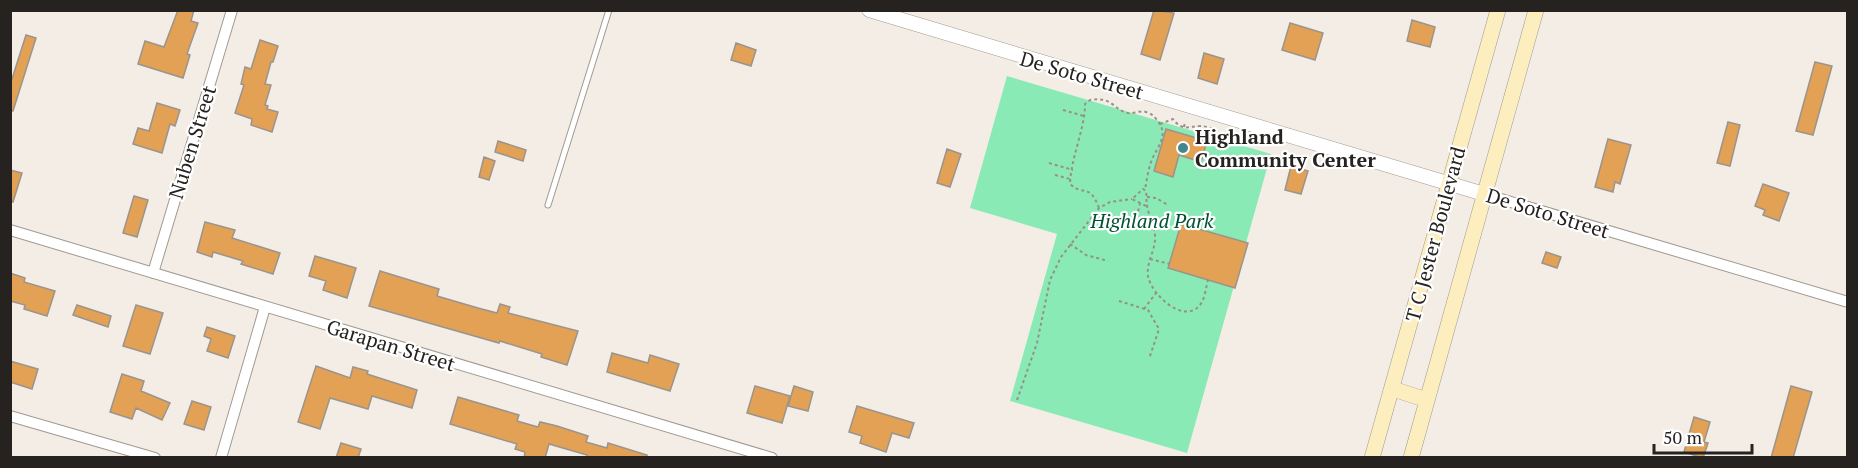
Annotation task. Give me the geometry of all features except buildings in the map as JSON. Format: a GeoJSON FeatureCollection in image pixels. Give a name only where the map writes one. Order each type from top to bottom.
{"type":"FeatureCollection","features":[{"type":"Feature","properties":{"kind":"main road","name":"T C Jester Boulevard"},"geometry":{"type":"LineString","coordinates":[[1372,458],[1498,10]]}},
{"type":"Feature","properties":{"kind":"main road","name":"T C Jester Boulevard"},"geometry":{"type":"LineString","coordinates":[[1411,458],[1536,10]]}},
{"type":"Feature","properties":{"kind":"main road"},"geometry":{"type":"LineString","coordinates":[[1393,388],[1427,400]]}},
{"type":"Feature","properties":{"kind":"street","name":"Nuben Street"},"geometry":{"type":"LineString","coordinates":[[153,273],[231,10]]}},
{"type":"Feature","properties":{"kind":"street","name":"De Soto Street"},"geometry":{"type":"LineString","coordinates":[[869,10],[1848,302]]}},
{"type":"Feature","properties":{"kind":"street","name":"Garapan Street"},"geometry":{"type":"LineString","coordinates":[[10,230],[772,458]]}},
{"type":"Feature","properties":{"kind":"street"},"geometry":{"type":"LineString","coordinates":[[221,458],[265,307]]}},
{"type":"Feature","properties":{"kind":"street"},"geometry":{"type":"LineString","coordinates":[[10,416],[155,458]]}},
{"type":"Feature","properties":{"kind":"lane"},"geometry":{"type":"LineString","coordinates":[[548,205],[609,10]]}},
{"type":"Feature","properties":{"kind":"path"},"geometry":{"type":"LineString","coordinates":[[1099,208],[1094,195],[1090,191],[1072,187],[1070,179],[1087,101],[1099,99],[1112,103],[1126,112],[1151,114],[1160,124],[1164,134],[1160,148],[1151,162],[1145,189],[1146,206],[1156,235],[1148,277],[1156,293],[1173,307],[1187,311],[1194,310],[1202,302],[1208,280]]}},
{"type":"Feature","properties":{"kind":"path"},"geometry":{"type":"LineString","coordinates":[[1063,110],[1084,116]]}},
{"type":"Feature","properties":{"kind":"path"},"geometry":{"type":"LineString","coordinates":[[1160,124],[1173,119],[1184,128],[1192,129],[1200,126],[1216,130],[1218,123]]}},
{"type":"Feature","properties":{"kind":"path"},"geometry":{"type":"LineString","coordinates":[[1184,128],[1185,122]]}},
{"type":"Feature","properties":{"kind":"path"},"geometry":{"type":"LineString","coordinates":[[1049,163],[1073,170]]}},
{"type":"Feature","properties":{"kind":"path"},"geometry":{"type":"LineString","coordinates":[[1055,175],[1070,179]]}},
{"type":"Feature","properties":{"kind":"path"},"geometry":{"type":"LineString","coordinates":[[1017,400],[1037,343],[1050,280],[1070,244],[1099,208],[1110,202],[1132,199],[1145,189]]}},
{"type":"Feature","properties":{"kind":"path"},"geometry":{"type":"LineString","coordinates":[[1147,197],[1156,198],[1168,205]]}},
{"type":"Feature","properties":{"kind":"path"},"geometry":{"type":"LineString","coordinates":[[1132,199],[1146,206]]}},
{"type":"Feature","properties":{"kind":"path"},"geometry":{"type":"LineString","coordinates":[[1135,223],[1140,204]]}},
{"type":"Feature","properties":{"kind":"path"},"geometry":{"type":"LineString","coordinates":[[1070,244],[1086,255],[1108,261]]}},
{"type":"Feature","properties":{"kind":"path"},"geometry":{"type":"LineString","coordinates":[[1150,259],[1170,264]]}},
{"type":"Feature","properties":{"kind":"path"},"geometry":{"type":"LineString","coordinates":[[1144,309],[1156,293]]}},
{"type":"Feature","properties":{"kind":"path"},"geometry":{"type":"LineString","coordinates":[[1119,301],[1148,310],[1159,329],[1149,359]]}},
{"type":"Feature","properties":{"kind":"green space","name":"Highland Park"},"geometry":{"type":"Polygon","coordinates":[[[1007,76],[1271,154],[1187,453],[1010,401],[1057,234],[970,208],[1007,76]]]}},
{"type":"Feature","properties":{"kind":"place","name":"Highland Community Center"},"geometry":{"type":"Point","coordinates":[1183,148]}}]}
